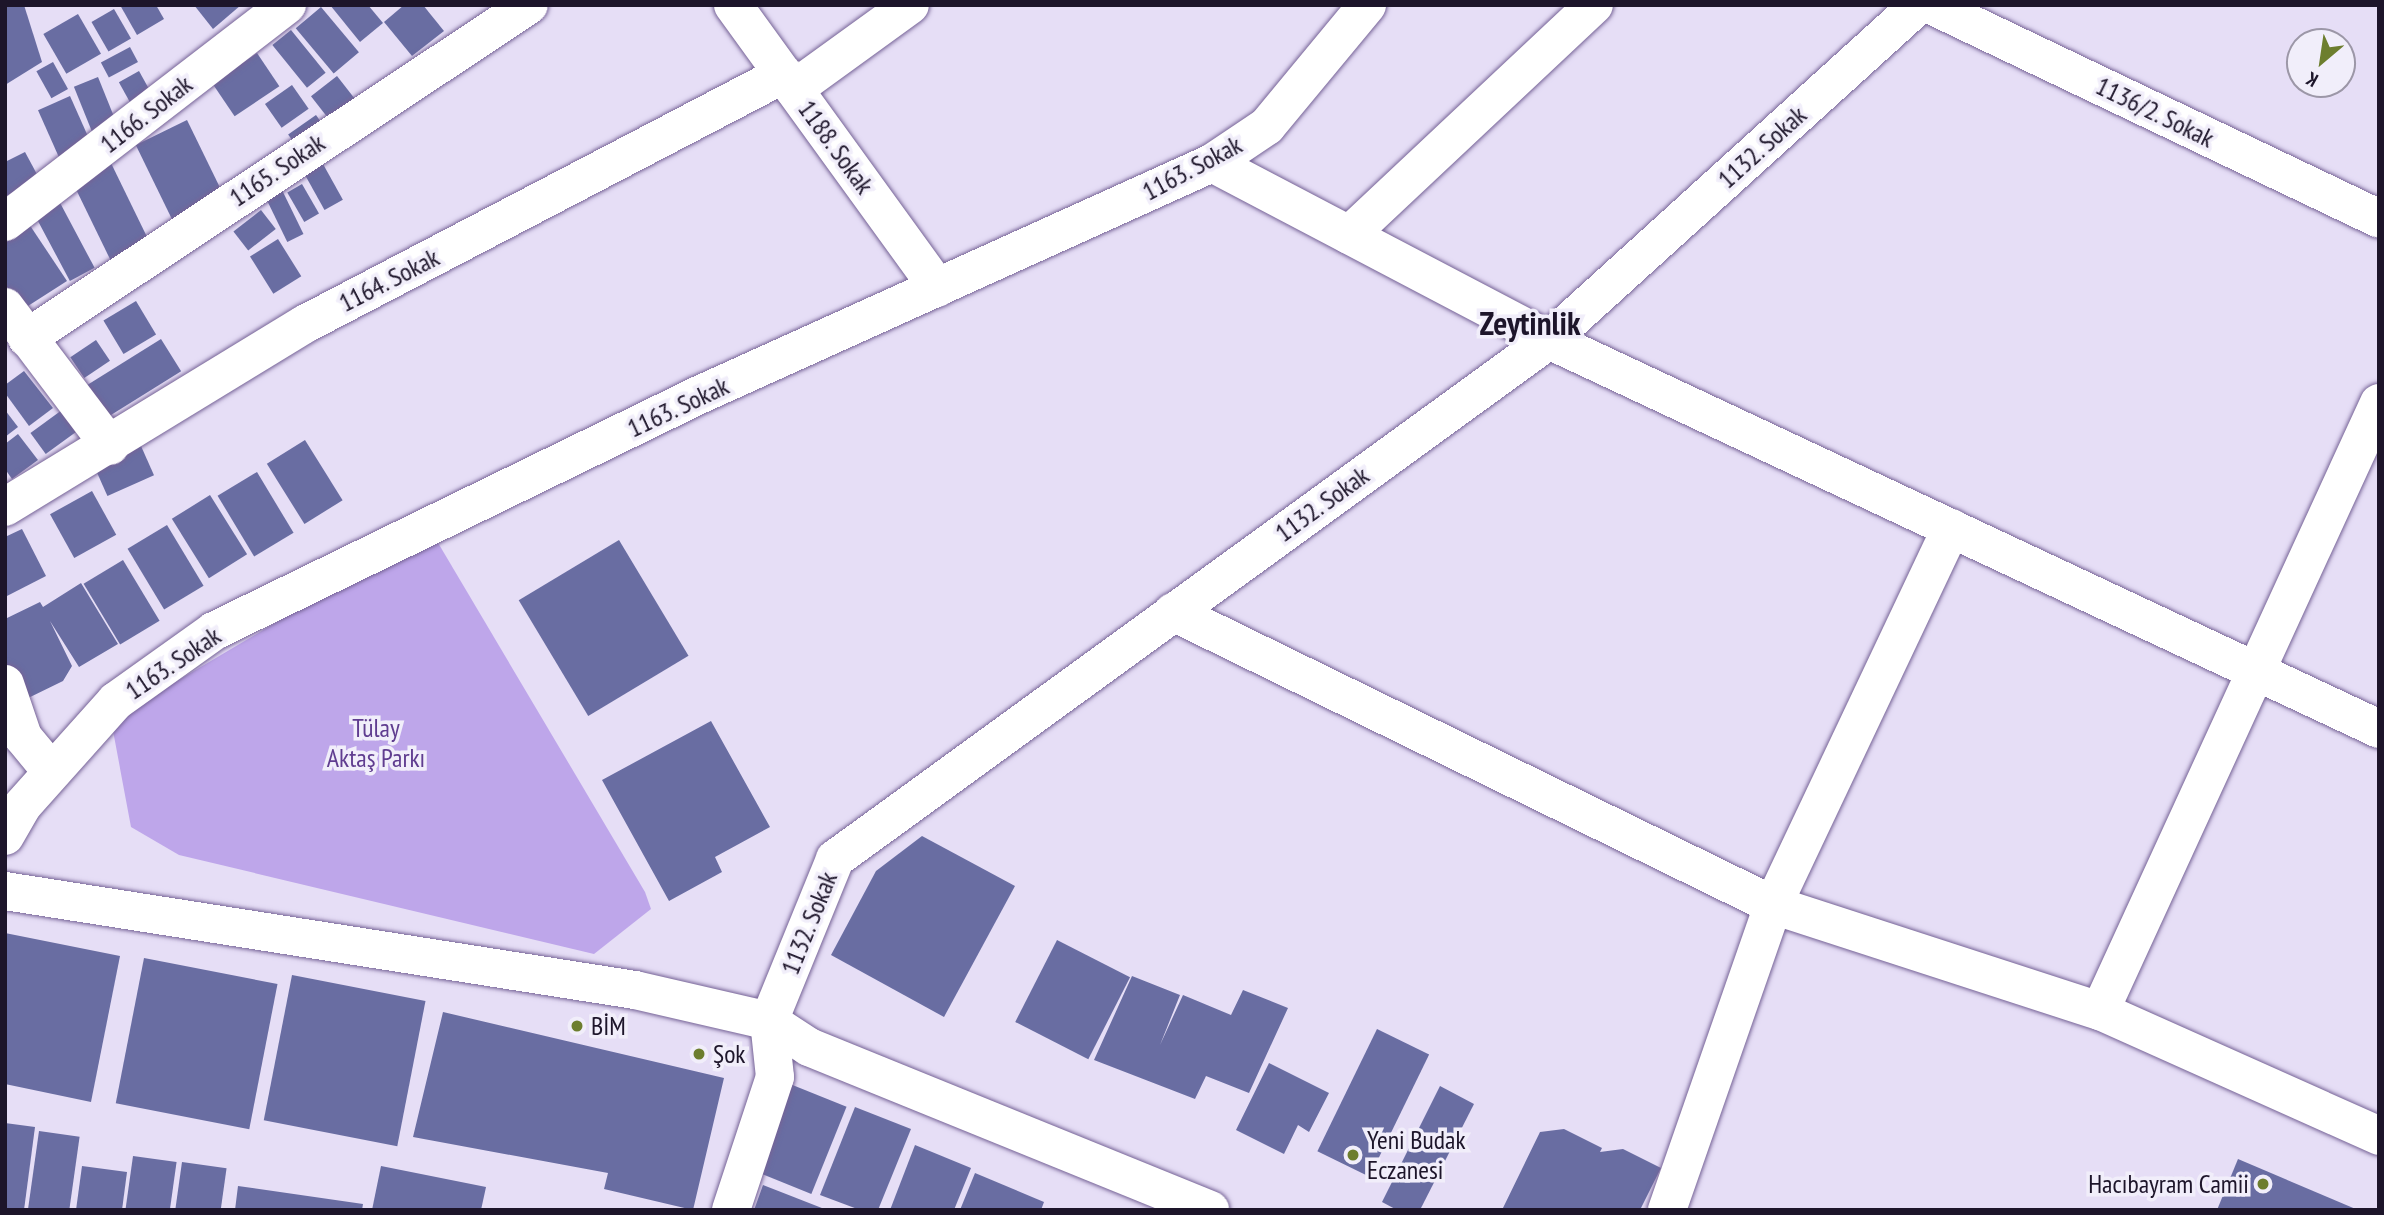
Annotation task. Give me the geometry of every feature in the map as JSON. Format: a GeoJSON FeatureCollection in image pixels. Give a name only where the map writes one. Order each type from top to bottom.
{"type":"FeatureCollection","features":[{"type":"Feature","properties":{"kind":"street","name":"1166. Sokak"},"geometry":{"type":"LineString","coordinates":[[5,222],[287,5]]}},
{"type":"Feature","properties":{"kind":"street","name":"1165. Sokak"},"geometry":{"type":"LineString","coordinates":[[27,338],[529,5]]}},
{"type":"Feature","properties":{"kind":"street","name":"1188. Sokak"},"geometry":{"type":"LineString","coordinates":[[733,5],[938,288]]}},
{"type":"Feature","properties":{"kind":"street","name":"1164. Sokak"},"geometry":{"type":"LineString","coordinates":[[5,507],[110,446],[305,324],[789,82],[909,5]]}},
{"type":"Feature","properties":{"kind":"street","name":"1163. Sokak"},"geometry":{"type":"LineString","coordinates":[[5,836],[22,806],[116,701],[214,631],[699,396],[1212,163],[1266,126],[1367,5]]}},
{"type":"Feature","properties":{"kind":"street"},"geometry":{"type":"LineString","coordinates":[[1349,235],[1594,5]]}},
{"type":"Feature","properties":{"kind":"street","name":"1132. Sokak"},"geometry":{"type":"LineString","coordinates":[[769,1021],[835,859],[1549,340],[1919,5]]}},
{"type":"Feature","properties":{"kind":"street","name":"1136/2. Sokak"},"geometry":{"type":"LineString","coordinates":[[1931,5],[2379,219]]}},
{"type":"Feature","properties":{"kind":"street"},"geometry":{"type":"LineString","coordinates":[[1212,163],[1549,340],[2379,729]]}},
{"type":"Feature","properties":{"kind":"street"},"geometry":{"type":"LineString","coordinates":[[5,307],[110,446]]}},
{"type":"Feature","properties":{"kind":"street"},"geometry":{"type":"LineString","coordinates":[[2100,1011],[2253,670],[2379,403]]}},
{"type":"Feature","properties":{"kind":"street"},"geometry":{"type":"LineString","coordinates":[[1667,1210],[1773,905],[1951,528]]}},
{"type":"Feature","properties":{"kind":"street"},"geometry":{"type":"LineString","coordinates":[[1173,612],[1773,905],[2100,1011],[2379,1136]]}},
{"type":"Feature","properties":{"kind":"street"},"geometry":{"type":"LineString","coordinates":[[5,684],[23,737],[52,772]]}},
{"type":"Feature","properties":{"kind":"street"},"geometry":{"type":"LineString","coordinates":[[5,891],[635,990],[769,1021],[809,1047],[1148,1199],[1210,1210]]}},
{"type":"Feature","properties":{"kind":"street"},"geometry":{"type":"LineString","coordinates":[[731,1210],[775,1077],[769,1021]]}},
{"type":"Feature","properties":{"kind":"green space","name":"Tülay Aktaş Parkı"},"geometry":{"type":"Polygon","coordinates":[[[431,531],[645,892],[651,909],[594,954],[179,855],[131,827],[111,720],[431,531]]]}},
{"type":"Feature","properties":{"kind":"building"},"geometry":{"type":"Polygon","coordinates":[[[24,5],[42,62],[5,85],[5,7],[24,5]]]}},
{"type":"Feature","properties":{"kind":"building"},"geometry":{"type":"Polygon","coordinates":[[[120,5],[156,5],[164,19],[137,35],[120,5]]]}},
{"type":"Feature","properties":{"kind":"building"},"geometry":{"type":"Polygon","coordinates":[[[194,5],[241,5],[213,29],[194,5]]]}},
{"type":"Feature","properties":{"kind":"building"},"geometry":{"type":"Polygon","coordinates":[[[330,5],[368,5],[383,23],[360,42],[330,5]]]}},
{"type":"Feature","properties":{"kind":"building"},"geometry":{"type":"Polygon","coordinates":[[[404,5],[423,5],[444,31],[412,56],[384,22],[404,5]]]}},
{"type":"Feature","properties":{"kind":"building"},"geometry":{"type":"Polygon","coordinates":[[[321,7],[359,52],[334,73],[296,28],[321,7]]]}},
{"type":"Feature","properties":{"kind":"building"},"geometry":{"type":"Polygon","coordinates":[[[114,9],[131,38],[108,51],[91,22],[114,9]]]}},
{"type":"Feature","properties":{"kind":"building"},"geometry":{"type":"Polygon","coordinates":[[[78,14],[101,54],[66,74],[43,34],[78,14]]]}},
{"type":"Feature","properties":{"kind":"building"},"geometry":{"type":"Polygon","coordinates":[[[291,30],[326,73],[307,88],[272,45],[291,30]]]}},
{"type":"Feature","properties":{"kind":"building"},"geometry":{"type":"Polygon","coordinates":[[[130,47],[138,62],[109,78],[101,62],[130,47]]]}},
{"type":"Feature","properties":{"kind":"building"},"geometry":{"type":"Polygon","coordinates":[[[257,53],[279,86],[235,116],[212,83],[257,53]]]}},
{"type":"Feature","properties":{"kind":"building"},"geometry":{"type":"Polygon","coordinates":[[[53,62],[68,89],[51,98],[36,71],[53,62]]]}},
{"type":"Feature","properties":{"kind":"building"},"geometry":{"type":"Polygon","coordinates":[[[139,71],[152,94],[131,105],[119,82],[139,71]]]}},
{"type":"Feature","properties":{"kind":"building"},"geometry":{"type":"Polygon","coordinates":[[[337,76],[357,102],[331,122],[311,96],[337,76]]]}},
{"type":"Feature","properties":{"kind":"building"},"geometry":{"type":"Polygon","coordinates":[[[98,77],[118,126],[94,136],[74,87],[98,77]]]}},
{"type":"Feature","properties":{"kind":"building"},"geometry":{"type":"Polygon","coordinates":[[[292,85],[309,109],[282,128],[265,104],[292,85]]]}},
{"type":"Feature","properties":{"kind":"building"},"geometry":{"type":"Polygon","coordinates":[[[70,96],[92,146],[60,160],[38,110],[70,96]]]}},
{"type":"Feature","properties":{"kind":"building"},"geometry":{"type":"Polygon","coordinates":[[[316,115],[325,128],[297,148],[288,135],[316,115]]]}},
{"type":"Feature","properties":{"kind":"building"},"geometry":{"type":"Polygon","coordinates":[[[187,120],[225,197],[173,222],[136,145],[187,120]]]}},
{"type":"Feature","properties":{"kind":"building"},"geometry":{"type":"Polygon","coordinates":[[[25,152],[39,178],[6,196],[5,162],[25,152]]]}},
{"type":"Feature","properties":{"kind":"building"},"geometry":{"type":"Polygon","coordinates":[[[110,161],[149,241],[110,260],[71,180],[110,161]]]}},
{"type":"Feature","properties":{"kind":"building"},"geometry":{"type":"Polygon","coordinates":[[[323,164],[343,200],[325,210],[305,174],[323,164]]]}},
{"type":"Feature","properties":{"kind":"building"},"geometry":{"type":"Polygon","coordinates":[[[302,184],[319,213],[304,222],[287,192],[302,184]]]}},
{"type":"Feature","properties":{"kind":"building"},"geometry":{"type":"Polygon","coordinates":[[[282,190],[303,234],[287,242],[266,198],[282,190]]]}},
{"type":"Feature","properties":{"kind":"building"},"geometry":{"type":"Polygon","coordinates":[[[58,199],[95,268],[70,281],[33,212],[58,199]]]}},
{"type":"Feature","properties":{"kind":"building"},"geometry":{"type":"Polygon","coordinates":[[[261,210],[276,229],[248,250],[233,232],[261,210]]]}},
{"type":"Feature","properties":{"kind":"building"},"geometry":{"type":"Polygon","coordinates":[[[27,221],[67,281],[17,313],[5,295],[5,235],[27,221]]]}},
{"type":"Feature","properties":{"kind":"building"},"geometry":{"type":"Polygon","coordinates":[[[278,239],[301,276],[273,294],[250,256],[278,239]]]}},
{"type":"Feature","properties":{"kind":"building"},"geometry":{"type":"Polygon","coordinates":[[[136,301],[156,334],[124,354],[103,321],[136,301]]]}},
{"type":"Feature","properties":{"kind":"building"},"geometry":{"type":"Polygon","coordinates":[[[161,339],[181,371],[101,422],[80,389],[161,339]]]}},
{"type":"Feature","properties":{"kind":"building"},"geometry":{"type":"Polygon","coordinates":[[[96,340],[110,361],[84,378],[70,357],[96,340]]]}},
{"type":"Feature","properties":{"kind":"building"},"geometry":{"type":"Polygon","coordinates":[[[24,371],[53,408],[29,426],[5,393],[5,385],[24,371]]]}},
{"type":"Feature","properties":{"kind":"building"},"geometry":{"type":"Polygon","coordinates":[[[5,410],[18,427],[5,437],[5,410]]]}},
{"type":"Feature","properties":{"kind":"building"},"geometry":{"type":"Polygon","coordinates":[[[62,410],[77,431],[46,454],[30,433],[62,410]]]}},
{"type":"Feature","properties":{"kind":"building"},"geometry":{"type":"Polygon","coordinates":[[[18,434],[38,460],[12,479],[5,469],[5,444],[18,434]]]}},
{"type":"Feature","properties":{"kind":"building"},"geometry":{"type":"Polygon","coordinates":[[[305,440],[343,500],[304,524],[267,464],[305,440]]]}},
{"type":"Feature","properties":{"kind":"building"},"geometry":{"type":"Polygon","coordinates":[[[141,446],[154,475],[107,496],[94,467],[141,446]]]}},
{"type":"Feature","properties":{"kind":"building"},"geometry":{"type":"Polygon","coordinates":[[[257,472],[294,533],[254,557],[218,496],[257,472]]]}},
{"type":"Feature","properties":{"kind":"building"},"geometry":{"type":"Polygon","coordinates":[[[92,491],[116,535],[74,558],[50,514],[92,491]]]}},
{"type":"Feature","properties":{"kind":"building"},"geometry":{"type":"Polygon","coordinates":[[[210,495],[247,554],[209,578],[172,519],[210,495]]]}},
{"type":"Feature","properties":{"kind":"building"},"geometry":{"type":"Polygon","coordinates":[[[167,525],[204,586],[164,610],[128,549],[167,525]]]}},
{"type":"Feature","properties":{"kind":"building"},"geometry":{"type":"Polygon","coordinates":[[[22,529],[46,576],[5,597],[5,537],[22,529]]]}},
{"type":"Feature","properties":{"kind":"building"},"geometry":{"type":"Polygon","coordinates":[[[619,540],[689,656],[588,716],[519,600],[619,540]]]}},
{"type":"Feature","properties":{"kind":"building"},"geometry":{"type":"Polygon","coordinates":[[[123,560],[160,621],[120,645],[84,584],[123,560]]]}},
{"type":"Feature","properties":{"kind":"building"},"geometry":{"type":"Polygon","coordinates":[[[81,583],[118,644],[79,667],[50,621],[72,666],[63,681],[20,702],[5,672],[5,619],[40,602],[43,607],[81,583]]]}},
{"type":"Feature","properties":{"kind":"building"},"geometry":{"type":"Polygon","coordinates":[[[711,721],[770,827],[715,857],[722,872],[669,901],[602,780],[711,721]]]}},
{"type":"Feature","properties":{"kind":"building"},"geometry":{"type":"Polygon","coordinates":[[[922,836],[1015,886],[944,1017],[831,955],[876,871],[922,836]]]}},
{"type":"Feature","properties":{"kind":"building"},"geometry":{"type":"Polygon","coordinates":[[[5,933],[120,956],[91,1102],[5,1084],[5,933]]]}},
{"type":"Feature","properties":{"kind":"building"},"geometry":{"type":"Polygon","coordinates":[[[1057,940],[1130,977],[1088,1059],[1015,1022],[1057,940]]]}},
{"type":"Feature","properties":{"kind":"building"},"geometry":{"type":"Polygon","coordinates":[[[144,958],[278,984],[249,1129],[116,1103],[144,958]]]}},
{"type":"Feature","properties":{"kind":"building"},"geometry":{"type":"Polygon","coordinates":[[[292,975],[426,1001],[397,1146],[264,1120],[292,975]]]}},
{"type":"Feature","properties":{"kind":"building"},"geometry":{"type":"Polygon","coordinates":[[[1132,976],[1180,995],[1160,1045],[1183,995],[1231,1015],[1243,990],[1288,1008],[1249,1093],[1206,1076],[1195,1099],[1094,1060],[1132,976]]]}},
{"type":"Feature","properties":{"kind":"building"},"geometry":{"type":"Polygon","coordinates":[[[443,1012],[724,1078],[693,1210],[604,1189],[608,1173],[413,1137],[443,1012]]]}},
{"type":"Feature","properties":{"kind":"building"},"geometry":{"type":"Polygon","coordinates":[[[1377,1029],[1429,1054],[1370,1177],[1317,1151],[1377,1029]]]}},
{"type":"Feature","properties":{"kind":"building"},"geometry":{"type":"Polygon","coordinates":[[[1269,1063],[1329,1093],[1309,1132],[1298,1125],[1284,1154],[1236,1130],[1269,1063]]]}},
{"type":"Feature","properties":{"kind":"building"},"geometry":{"type":"Polygon","coordinates":[[[790,1084],[847,1107],[811,1194],[755,1171],[790,1084]]]}},
{"type":"Feature","properties":{"kind":"building"},"geometry":{"type":"Polygon","coordinates":[[[1440,1086],[1474,1104],[1420,1210],[1397,1210],[1382,1202],[1440,1086]]]}},
{"type":"Feature","properties":{"kind":"building"},"geometry":{"type":"Polygon","coordinates":[[[855,1107],[911,1129],[878,1210],[860,1210],[820,1195],[855,1107]]]}},
{"type":"Feature","properties":{"kind":"building"},"geometry":{"type":"Polygon","coordinates":[[[5,1123],[35,1127],[24,1210],[5,1210],[5,1123]]]}},
{"type":"Feature","properties":{"kind":"building"},"geometry":{"type":"Polygon","coordinates":[[[1564,1129],[1602,1148],[1600,1152],[1623,1149],[1661,1168],[1640,1210],[1502,1210],[1540,1132],[1564,1129]]]}},
{"type":"Feature","properties":{"kind":"building"},"geometry":{"type":"Polygon","coordinates":[[[39,1131],[80,1137],[69,1210],[28,1210],[39,1131]]]}},
{"type":"Feature","properties":{"kind":"building"},"geometry":{"type":"Polygon","coordinates":[[[915,1145],[971,1168],[954,1210],[890,1210],[915,1145]]]}},
{"type":"Feature","properties":{"kind":"building"},"geometry":{"type":"Polygon","coordinates":[[[133,1156],[177,1162],[170,1210],[125,1210],[133,1156]]]}},
{"type":"Feature","properties":{"kind":"building","name":"Hacıbayram Camii"},"geometry":{"type":"Polygon","coordinates":[[[2238,1159],[2358,1210],[2217,1210],[2238,1159]]]}},
{"type":"Feature","properties":{"kind":"building"},"geometry":{"type":"Polygon","coordinates":[[[182,1162],[227,1168],[221,1210],[175,1210],[182,1162]]]}},
{"type":"Feature","properties":{"kind":"building"},"geometry":{"type":"Polygon","coordinates":[[[82,1166],[127,1172],[122,1210],[76,1210],[82,1166]]]}},
{"type":"Feature","properties":{"kind":"building"},"geometry":{"type":"Polygon","coordinates":[[[381,1166],[486,1187],[481,1210],[372,1210],[381,1166]]]}},
{"type":"Feature","properties":{"kind":"building"},"geometry":{"type":"Polygon","coordinates":[[[975,1173],[1044,1202],[1041,1210],[960,1210],[975,1173]]]}},
{"type":"Feature","properties":{"kind":"building"},"geometry":{"type":"Polygon","coordinates":[[[763,1185],[827,1210],[754,1210],[763,1185]]]}},
{"type":"Feature","properties":{"kind":"building"},"geometry":{"type":"Polygon","coordinates":[[[238,1186],[363,1204],[362,1210],[235,1210],[238,1186]]]}},
{"type":"Feature","properties":{"kind":"place","name":"BİM"},"geometry":{"type":"Point","coordinates":[577,1026]}},
{"type":"Feature","properties":{"kind":"place","name":"Şok"},"geometry":{"type":"Point","coordinates":[699,1054]}},
{"type":"Feature","properties":{"kind":"place","name":"Yeni Budak Eczanesi"},"geometry":{"type":"Point","coordinates":[1353,1155]}},
{"type":"Feature","properties":{"kind":"place","name":"Hacıbayram Camii"},"geometry":{"type":"Point","coordinates":[2263,1184]}},
{"type":"Feature","properties":{"kind":"district","name":"Zeytinlik"},"geometry":{"type":"Point","coordinates":[1530,323]}}]}
